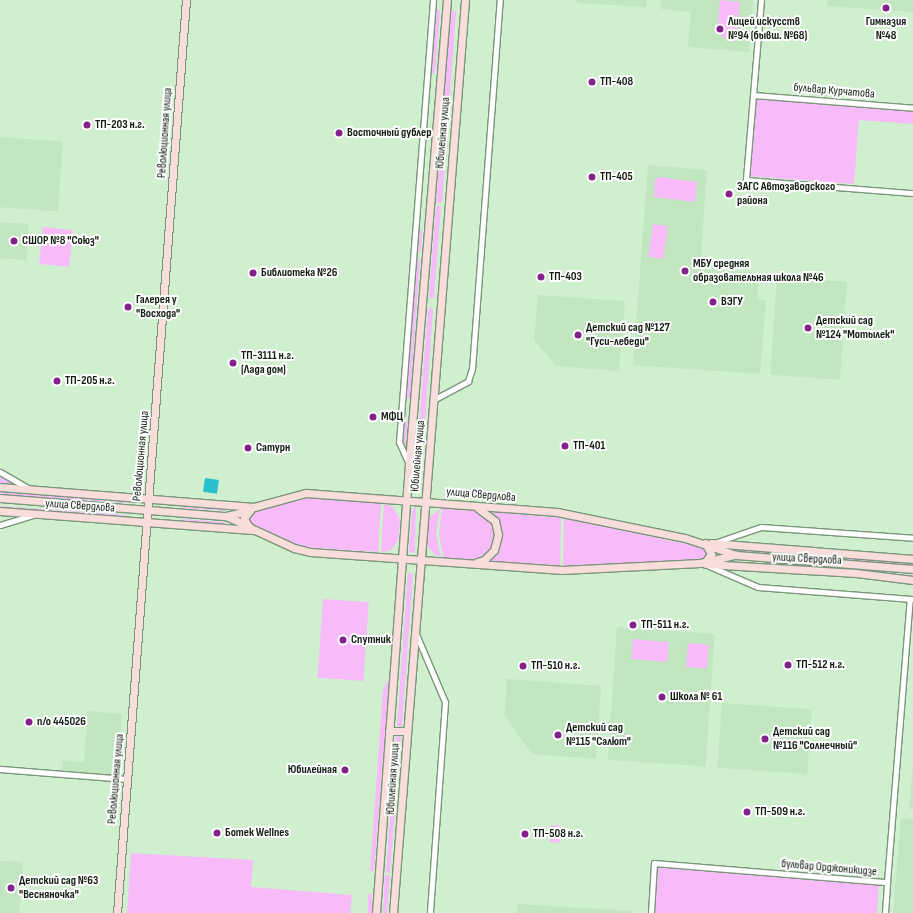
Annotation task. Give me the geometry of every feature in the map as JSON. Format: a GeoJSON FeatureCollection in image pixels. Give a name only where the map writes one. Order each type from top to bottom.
{"type":"FeatureCollection","features":[{"type":"Feature","properties":{"kind":"main road","name":"Революционная улица"},"geometry":{"type":"LineString","coordinates":[[117,913],[186,0]]}},
{"type":"Feature","properties":{"kind":"main road","name":"Юбилейная улица"},"geometry":{"type":"LineString","coordinates":[[376,913],[408,462],[447,0]]}},
{"type":"Feature","properties":{"kind":"main road","name":"Юбилейная улица"},"geometry":{"type":"LineString","coordinates":[[393,913],[465,0]]}},
{"type":"Feature","properties":{"kind":"main road","name":"улица Свердлова"},"geometry":{"type":"LineString","coordinates":[[0,487],[251,509]]}},
{"type":"Feature","properties":{"kind":"main road","name":"улица Свердлова"},"geometry":{"type":"LineString","coordinates":[[0,498],[226,516],[306,494],[406,500],[557,512],[704,543],[736,555],[913,569]]}},
{"type":"Feature","properties":{"kind":"main road"},"geometry":{"type":"LineString","coordinates":[[473,506],[490,515],[498,529],[498,535],[494,550],[490,556],[473,563]]}},
{"type":"Feature","properties":{"kind":"main road"},"geometry":{"type":"LineString","coordinates":[[248,526],[244,518],[251,509]]}},
{"type":"Feature","properties":{"kind":"main road","name":"улица Свердлова"},"geometry":{"type":"LineString","coordinates":[[0,511],[255,530]]}},
{"type":"Feature","properties":{"kind":"main road","name":"улица Свердлова"},"geometry":{"type":"LineString","coordinates":[[226,516],[301,550],[562,570],[704,563],[856,573],[913,580]]}},
{"type":"Feature","properties":{"kind":"main road","name":"улица Свердлова"},"geometry":{"type":"LineString","coordinates":[[704,543],[913,559]]}},
{"type":"Feature","properties":{"kind":"main road"},"geometry":{"type":"LineString","coordinates":[[704,543],[711,554],[704,563]]}},
{"type":"Feature","properties":{"kind":"main road","name":"улица Свердлова"},"geometry":{"type":"LineString","coordinates":[[704,563],[736,555]]}},
{"type":"Feature","properties":{"kind":"main road"},"geometry":{"type":"LineString","coordinates":[[389,731],[407,731]]}},
{"type":"Feature","properties":{"kind":"street"},"geometry":{"type":"LineString","coordinates":[[408,462],[399,442],[433,0]]}},
{"type":"Feature","properties":{"kind":"street"},"geometry":{"type":"LineString","coordinates":[[433,400],[468,382],[472,369],[500,0]]}},
{"type":"Feature","properties":{"kind":"street"},"geometry":{"type":"LineString","coordinates":[[761,0],[746,180],[913,193]]}},
{"type":"Feature","properties":{"kind":"street","name":"бульвар Курчатова"},"geometry":{"type":"LineString","coordinates":[[753,95],[913,108]]}},
{"type":"Feature","properties":{"kind":"street"},"geometry":{"type":"LineString","coordinates":[[0,472],[33,490]]}},
{"type":"Feature","properties":{"kind":"street"},"geometry":{"type":"LineString","coordinates":[[0,525],[37,514]]}},
{"type":"Feature","properties":{"kind":"street"},"geometry":{"type":"LineString","coordinates":[[716,543],[742,532],[761,527],[913,538]]}},
{"type":"Feature","properties":{"kind":"street"},"geometry":{"type":"LineString","coordinates":[[704,563],[758,587],[911,599]]}},
{"type":"Feature","properties":{"kind":"street","name":"бульвар Орджоникидзе"},"geometry":{"type":"LineString","coordinates":[[651,913],[654,863],[887,882],[911,599]]}},
{"type":"Feature","properties":{"kind":"street"},"geometry":{"type":"LineString","coordinates":[[415,632],[445,702],[430,913]]}},
{"type":"Feature","properties":{"kind":"street"},"geometry":{"type":"LineString","coordinates":[[0,769],[127,779]]}},
{"type":"Feature","properties":{"kind":"street"},"geometry":{"type":"LineString","coordinates":[[885,913],[887,882]]}},
{"type":"Feature","properties":{"kind":"shaded area"},"geometry":{"type":"Polygon","coordinates":[[[576,0],[647,0],[646,7],[578,3],[576,0]]]}},
{"type":"Feature","properties":{"kind":"shaded area","name":"Лицей искусств №94 (бывш. №68)"},"geometry":{"type":"Polygon","coordinates":[[[661,0],[753,0],[749,52],[688,47],[691,12],[661,9],[661,0]]]}},
{"type":"Feature","properties":{"kind":"shaded area"},"geometry":{"type":"Polygon","coordinates":[[[720,0],[740,2],[737,35],[733,38],[724,38],[717,32],[720,0]]]}},
{"type":"Feature","properties":{"kind":"shaded area","name":"Гимназия №48"},"geometry":{"type":"Polygon","coordinates":[[[827,0],[913,0],[913,12],[827,6],[827,0]]]}},
{"type":"Feature","properties":{"kind":"shaded area"},"geometry":{"type":"Polygon","coordinates":[[[434,10],[440,10],[435,73],[430,73],[434,10]]]}},
{"type":"Feature","properties":{"kind":"shaded area"},"geometry":{"type":"Polygon","coordinates":[[[451,11],[456,11],[442,203],[436,203],[451,11]]]}},
{"type":"Feature","properties":{"kind":"shaded area"},"geometry":{"type":"Polygon","coordinates":[[[755,99],[913,111],[913,124],[859,120],[854,184],[749,176],[755,99]]]}},
{"type":"Feature","properties":{"kind":"shaded area"},"geometry":{"type":"Polygon","coordinates":[[[0,137],[63,141],[58,211],[0,207],[0,137]]]}},
{"type":"Feature","properties":{"kind":"shaded area","name":"МБУ средняя образовательная школа №46"},"geometry":{"type":"Polygon","coordinates":[[[648,165],[707,170],[700,269],[759,273],[757,299],[766,300],[760,374],[633,365],[648,165]]]}},
{"type":"Feature","properties":{"kind":"shaded area"},"geometry":{"type":"Polygon","coordinates":[[[659,177],[697,182],[695,202],[654,197],[655,180],[659,177]]]}},
{"type":"Feature","properties":{"kind":"shaded area"},"geometry":{"type":"Polygon","coordinates":[[[436,206],[441,206],[434,297],[432,299],[429,297],[436,206]]]}},
{"type":"Feature","properties":{"kind":"shaded area","name":"СШОР №8 \"Союз\""},"geometry":{"type":"Polygon","coordinates":[[[0,222],[29,224],[26,260],[0,258],[0,222]]]}},
{"type":"Feature","properties":{"kind":"shaded area"},"geometry":{"type":"Polygon","coordinates":[[[653,224],[668,226],[663,259],[648,257],[653,224]]]}},
{"type":"Feature","properties":{"kind":"shaded area"},"geometry":{"type":"Polygon","coordinates":[[[43,227],[73,230],[69,267],[39,264],[43,227]]]}},
{"type":"Feature","properties":{"kind":"shaded area"},"geometry":{"type":"Polygon","coordinates":[[[417,229],[422,230],[421,250],[418,253],[417,229]]]}},
{"type":"Feature","properties":{"kind":"shaded area"},"geometry":{"type":"Polygon","coordinates":[[[418,258],[420,261],[410,399],[406,398],[415,260],[418,258]]]}},
{"type":"Feature","properties":{"kind":"shaded area","name":"Детский сад №124 \"Мотылек\""},"geometry":{"type":"Polygon","coordinates":[[[777,277],[847,282],[840,380],[770,375],[777,277]]]}},
{"type":"Feature","properties":{"kind":"shaded area","name":"Детский сад №127 \"Гуси-лебеди\""},"geometry":{"type":"Polygon","coordinates":[[[538,295],[625,301],[619,371],[556,366],[534,340],[538,295]]]}},
{"type":"Feature","properties":{"kind":"shaded area"},"geometry":{"type":"Polygon","coordinates":[[[431,307],[433,310],[420,491],[414,491],[428,310],[431,307]]]}},
{"type":"Feature","properties":{"kind":"shaded area"},"geometry":{"type":"Polygon","coordinates":[[[404,422],[408,422],[405,449],[401,442],[404,422]]]}},
{"type":"Feature","properties":{"kind":"shaded area"},"geometry":{"type":"Polygon","coordinates":[[[0,475],[16,484],[0,483],[0,475]]]}},
{"type":"Feature","properties":{"kind":"shaded area"},"geometry":{"type":"Polygon","coordinates":[[[0,492],[129,502],[129,503],[0,495],[0,492]]]}},
{"type":"Feature","properties":{"kind":"shaded area"},"geometry":{"type":"Polygon","coordinates":[[[303,497],[381,503],[378,552],[300,547],[248,522],[246,515],[249,512],[303,497]]]}},
{"type":"Feature","properties":{"kind":"shaded area"},"geometry":{"type":"Polygon","coordinates":[[[384,504],[393,507],[400,519],[398,541],[391,550],[381,553],[384,504]]]}},
{"type":"Feature","properties":{"kind":"shaded area"},"geometry":{"type":"Polygon","coordinates":[[[0,506],[125,515],[125,517],[0,508],[0,506]]]}},
{"type":"Feature","properties":{"kind":"shaded area"},"geometry":{"type":"Polygon","coordinates":[[[183,506],[226,509],[226,511],[183,508],[183,506]]]}},
{"type":"Feature","properties":{"kind":"shaded area"},"geometry":{"type":"Polygon","coordinates":[[[416,507],[415,553],[409,552],[412,510],[416,507]]]}},
{"type":"Feature","properties":{"kind":"shaded area"},"geometry":{"type":"Polygon","coordinates":[[[442,508],[475,511],[489,520],[495,534],[493,546],[486,555],[476,561],[444,559],[439,535],[442,508]]]}},
{"type":"Feature","properties":{"kind":"shaded area"},"geometry":{"type":"Polygon","coordinates":[[[440,509],[436,534],[441,557],[434,554],[426,544],[428,519],[440,509]]]}},
{"type":"Feature","properties":{"kind":"shaded area"},"geometry":{"type":"Polygon","coordinates":[[[492,512],[561,518],[560,567],[487,562],[498,550],[501,538],[500,524],[492,512]]]}},
{"type":"Feature","properties":{"kind":"shaded area"},"geometry":{"type":"Polygon","coordinates":[[[564,518],[705,548],[709,552],[704,560],[563,567],[564,518]]]}},
{"type":"Feature","properties":{"kind":"shaded area"},"geometry":{"type":"Polygon","coordinates":[[[182,519],[225,522],[225,525],[182,521],[182,519]]]}},
{"type":"Feature","properties":{"kind":"shaded area"},"geometry":{"type":"Polygon","coordinates":[[[733,549],[913,562],[913,565],[735,551],[733,549]]]}},
{"type":"Feature","properties":{"kind":"shaded area"},"geometry":{"type":"Polygon","coordinates":[[[732,561],[913,575],[913,578],[732,563],[732,561]]]}},
{"type":"Feature","properties":{"kind":"shaded area"},"geometry":{"type":"Polygon","coordinates":[[[408,573],[413,573],[402,726],[399,727],[397,726],[408,573]]]}},
{"type":"Feature","properties":{"kind":"shaded area","name":"Спутник"},"geometry":{"type":"Polygon","coordinates":[[[323,599],[369,602],[363,681],[317,678],[323,599]]]}},
{"type":"Feature","properties":{"kind":"shaded area","name":"Школа № 61"},"geometry":{"type":"Polygon","coordinates":[[[617,627],[715,634],[705,767],[608,760],[617,627]]]}},
{"type":"Feature","properties":{"kind":"shaded area"},"geometry":{"type":"Polygon","coordinates":[[[633,639],[669,642],[667,662],[631,659],[633,639]]]}},
{"type":"Feature","properties":{"kind":"shaded area"},"geometry":{"type":"Polygon","coordinates":[[[688,643],[709,645],[707,669],[686,667],[688,643]]]}},
{"type":"Feature","properties":{"kind":"shaded area"},"geometry":{"type":"Polygon","coordinates":[[[390,676],[374,871],[370,871],[383,690],[390,676]]]}},
{"type":"Feature","properties":{"kind":"shaded area","name":"Детский сад №115 \"Салют\""},"geometry":{"type":"Polygon","coordinates":[[[507,679],[601,686],[596,759],[532,754],[505,716],[507,679]]]}},
{"type":"Feature","properties":{"kind":"shaded area","name":"Детский сад №116 \"Солнечный\""},"geometry":{"type":"Polygon","coordinates":[[[722,703],[812,709],[807,774],[717,768],[722,703]]]}},
{"type":"Feature","properties":{"kind":"shaded area"},"geometry":{"type":"Polygon","coordinates":[[[88,711],[122,714],[117,776],[62,771],[63,761],[84,762],[88,711]]]}},
{"type":"Feature","properties":{"kind":"shaded area"},"geometry":{"type":"Polygon","coordinates":[[[399,735],[401,737],[390,873],[386,872],[396,737],[399,735]]]}},
{"type":"Feature","properties":{"kind":"shaded area"},"geometry":{"type":"Polygon","coordinates":[[[913,764],[913,809],[909,809],[913,764]]]}},
{"type":"Feature","properties":{"kind":"shaded area"},"geometry":{"type":"Polygon","coordinates":[[[901,818],[913,819],[913,913],[893,913],[901,818]]]}},
{"type":"Feature","properties":{"kind":"shaded area"},"geometry":{"type":"Polygon","coordinates":[[[551,825],[561,826],[559,843],[549,842],[551,825]]]}},
{"type":"Feature","properties":{"kind":"shaded area"},"geometry":{"type":"Polygon","coordinates":[[[131,853],[253,860],[251,887],[352,895],[350,913],[127,913],[131,853]]]}},
{"type":"Feature","properties":{"kind":"shaded area","name":"Детский сад №63 \"Весняночка\""},"geometry":{"type":"Polygon","coordinates":[[[0,861],[23,862],[19,913],[0,913],[0,861]]]}},
{"type":"Feature","properties":{"kind":"shaded area"},"geometry":{"type":"Polygon","coordinates":[[[658,867],[879,885],[877,913],[655,913],[658,867]]]}},
{"type":"Feature","properties":{"kind":"shaded area"},"geometry":{"type":"Polygon","coordinates":[[[385,875],[390,876],[387,913],[383,913],[385,875]]]}},
{"type":"Feature","properties":{"kind":"shaded area"},"geometry":{"type":"Polygon","coordinates":[[[368,894],[372,894],[372,913],[368,913],[368,894]]]}},
{"type":"Feature","properties":{"kind":"shaded area"},"geometry":{"type":"Polygon","coordinates":[[[518,904],[632,911],[632,913],[517,913],[518,904]]]}},
{"type":"Feature","properties":{"kind":"water"},"geometry":{"type":"Polygon","coordinates":[[[205,478],[219,480],[217,494],[203,492],[205,478]]]}},
{"type":"Feature","properties":{"kind":"place","name":"Гимназия №48"},"geometry":{"type":"Point","coordinates":[886,8]}},
{"type":"Feature","properties":{"kind":"place","name":"Лицей искусств №94 (бывш. №68)"},"geometry":{"type":"Point","coordinates":[720,29]}},
{"type":"Feature","properties":{"kind":"place","name":"ТП-408"},"geometry":{"type":"Point","coordinates":[592,82]}},
{"type":"Feature","properties":{"kind":"place","name":"ТП-203 н.г."},"geometry":{"type":"Point","coordinates":[87,125]}},
{"type":"Feature","properties":{"kind":"place","name":"Восточный дублер"},"geometry":{"type":"Point","coordinates":[339,133]}},
{"type":"Feature","properties":{"kind":"place","name":"ТП-405"},"geometry":{"type":"Point","coordinates":[592,177]}},
{"type":"Feature","properties":{"kind":"place","name":"ЗАГС Автозаводского района"},"geometry":{"type":"Point","coordinates":[729,194]}},
{"type":"Feature","properties":{"kind":"place","name":"СШОР №8 \"Союз\""},"geometry":{"type":"Point","coordinates":[14,241]}},
{"type":"Feature","properties":{"kind":"place","name":"МБУ средняя образовательная школа №46"},"geometry":{"type":"Point","coordinates":[685,271]}},
{"type":"Feature","properties":{"kind":"place","name":"Библиотека №26"},"geometry":{"type":"Point","coordinates":[253,273]}},
{"type":"Feature","properties":{"kind":"place","name":"ТП-403"},"geometry":{"type":"Point","coordinates":[541,277]}},
{"type":"Feature","properties":{"kind":"place","name":"ВЭГУ"},"geometry":{"type":"Point","coordinates":[713,302]}},
{"type":"Feature","properties":{"kind":"place","name":"Галерея у \"Восхода\""},"geometry":{"type":"Point","coordinates":[128,307]}},
{"type":"Feature","properties":{"kind":"place","name":"Детский сад №124 \"Мотылек\""},"geometry":{"type":"Point","coordinates":[808,328]}},
{"type":"Feature","properties":{"kind":"place","name":"Детский сад №127 \"Гуси-лебеди\""},"geometry":{"type":"Point","coordinates":[578,335]}},
{"type":"Feature","properties":{"kind":"place","name":"ТП-3111 н.г. (Лада дом)"},"geometry":{"type":"Point","coordinates":[233,363]}},
{"type":"Feature","properties":{"kind":"place","name":"ТП-205 н.г."},"geometry":{"type":"Point","coordinates":[57,381]}},
{"type":"Feature","properties":{"kind":"place","name":"МФЦ"},"geometry":{"type":"Point","coordinates":[373,417]}},
{"type":"Feature","properties":{"kind":"place","name":"ТП-401"},"geometry":{"type":"Point","coordinates":[565,446]}},
{"type":"Feature","properties":{"kind":"place","name":"Сатурн"},"geometry":{"type":"Point","coordinates":[248,448]}},
{"type":"Feature","properties":{"kind":"place","name":"ТП-511 н.г."},"geometry":{"type":"Point","coordinates":[633,625]}},
{"type":"Feature","properties":{"kind":"place","name":"Спутник"},"geometry":{"type":"Point","coordinates":[343,640]}},
{"type":"Feature","properties":{"kind":"place","name":"ТП-512 н.г."},"geometry":{"type":"Point","coordinates":[788,665]}},
{"type":"Feature","properties":{"kind":"place","name":"ТП-510 н.г."},"geometry":{"type":"Point","coordinates":[523,666]}},
{"type":"Feature","properties":{"kind":"place","name":"Школа № 61"},"geometry":{"type":"Point","coordinates":[662,697]}},
{"type":"Feature","properties":{"kind":"place","name":"п/о 445026"},"geometry":{"type":"Point","coordinates":[29,722]}},
{"type":"Feature","properties":{"kind":"place","name":"Детский сад №115 \"Салют\""},"geometry":{"type":"Point","coordinates":[558,735]}},
{"type":"Feature","properties":{"kind":"place","name":"Детский сад №116 \"Солнечный\""},"geometry":{"type":"Point","coordinates":[765,739]}},
{"type":"Feature","properties":{"kind":"place","name":"Юбилейная"},"geometry":{"type":"Point","coordinates":[345,770]}},
{"type":"Feature","properties":{"kind":"place","name":"ТП-509 н.г."},"geometry":{"type":"Point","coordinates":[747,812]}},
{"type":"Feature","properties":{"kind":"place","name":"Ботек Wellnes"},"geometry":{"type":"Point","coordinates":[217,833]}},
{"type":"Feature","properties":{"kind":"place","name":"ТП-508 н.г."},"geometry":{"type":"Point","coordinates":[525,834]}},
{"type":"Feature","properties":{"kind":"place","name":"Детский сад №63 \"Весняночка\""},"geometry":{"type":"Point","coordinates":[11,888]}}]}
